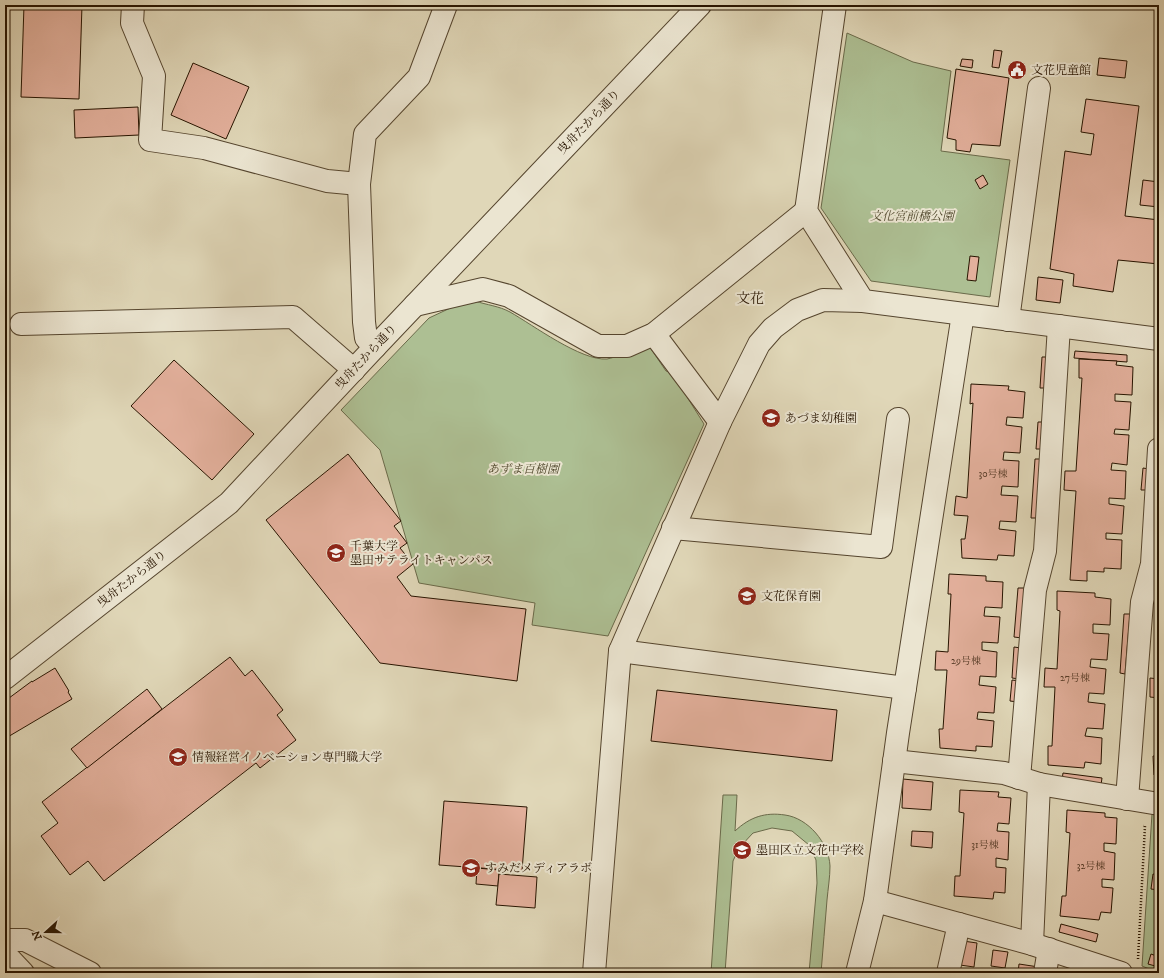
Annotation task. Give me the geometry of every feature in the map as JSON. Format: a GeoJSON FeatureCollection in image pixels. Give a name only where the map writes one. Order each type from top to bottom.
{"type":"FeatureCollection","features":[{"type":"Feature","properties":{"kind":"street"},"geometry":{"type":"LineString","coordinates":[[133,5],[132,23],[154,76],[150,140],[204,148],[328,181],[359,184]]}},
{"type":"Feature","properties":{"kind":"street"},"geometry":{"type":"LineString","coordinates":[[375,347],[366,338],[364,322],[359,184],[365,134],[419,78],[446,5]]}},
{"type":"Feature","properties":{"kind":"street","name":"曳舟たから通り"},"geometry":{"type":"LineString","coordinates":[[5,678],[229,503],[700,5]]}},
{"type":"Feature","properties":{"kind":"street"},"geometry":{"type":"LineString","coordinates":[[835,5],[806,211],[863,301]]}},
{"type":"Feature","properties":{"kind":"street"},"geometry":{"type":"LineString","coordinates":[[1008,320],[1039,88]]}},
{"type":"Feature","properties":{"kind":"street"},"geometry":{"type":"LineString","coordinates":[[415,305],[483,289],[509,296],[598,346],[627,346],[654,334],[806,211]]}},
{"type":"Feature","properties":{"kind":"street"},"geometry":{"type":"LineString","coordinates":[[594,973],[620,651],[720,422],[759,344],[774,328],[797,310],[823,300],[863,301],[1159,339]]}},
{"type":"Feature","properties":{"kind":"street"},"geometry":{"type":"LineString","coordinates":[[857,973],[875,901],[894,761],[963,314]]}},
{"type":"Feature","properties":{"kind":"street"},"geometry":{"type":"LineString","coordinates":[[21,324],[293,317],[354,370]]}},
{"type":"Feature","properties":{"kind":"street"},"geometry":{"type":"LineString","coordinates":[[1045,973],[1040,947],[1029,781],[1035,590],[1045,551],[1059,326]]}},
{"type":"Feature","properties":{"kind":"street"},"geometry":{"type":"LineString","coordinates":[[654,334],[720,422]]}},
{"type":"Feature","properties":{"kind":"street"},"geometry":{"type":"LineString","coordinates":[[673,528],[881,546],[898,419]]}},
{"type":"Feature","properties":{"kind":"street"},"geometry":{"type":"LineString","coordinates":[[1127,799],[1142,602],[1152,564],[1159,449]]}},
{"type":"Feature","properties":{"kind":"street"},"geometry":{"type":"LineString","coordinates":[[620,651],[905,688]]}},
{"type":"Feature","properties":{"kind":"street"},"geometry":{"type":"LineString","coordinates":[[894,761],[1004,773],[1029,781],[1159,804]]}},
{"type":"Feature","properties":{"kind":"street"},"geometry":{"type":"LineString","coordinates":[[875,901],[1040,947],[1121,973]]}},
{"type":"Feature","properties":{"kind":"street"},"geometry":{"type":"LineString","coordinates":[[948,973],[959,924]]}},
{"type":"Feature","properties":{"kind":"street"},"geometry":{"type":"LineString","coordinates":[[5,940],[25,940],[90,973]]}},
{"type":"Feature","properties":{"kind":"street"},"geometry":{"type":"LineString","coordinates":[[5,954],[23,973]]}},
{"type":"Feature","properties":{"kind":"path"},"geometry":{"type":"LineString","coordinates":[[1138,958],[1145,826],[1139,825]]}},
{"type":"Feature","properties":{"kind":"green space","name":"文化宮前橋公園"},"geometry":{"type":"Polygon","coordinates":[[[847,33],[913,62],[951,71],[941,151],[1010,160],[990,297],[871,281],[821,208],[847,33]]]}},
{"type":"Feature","properties":{"kind":"green space","name":"あずま百樹園"},"geometry":{"type":"Polygon","coordinates":[[[475,301],[506,310],[557,341],[596,358],[607,359],[615,357],[642,347],[647,343],[666,371],[672,373],[704,424],[608,636],[532,625],[535,603],[419,583],[380,450],[341,410],[429,318],[461,303],[475,301]]]}},
{"type":"Feature","properties":{"kind":"green space"},"geometry":{"type":"Polygon","coordinates":[[[723,795],[737,795],[735,831],[746,822],[764,815],[785,815],[802,821],[809,826],[816,833],[826,849],[830,866],[821,973],[809,973],[817,883],[816,860],[809,845],[792,831],[772,828],[753,833],[739,848],[733,861],[725,973],[711,973],[723,795]]]}},
{"type":"Feature","properties":{"kind":"green space"},"geometry":{"type":"Polygon","coordinates":[[[1152,814],[1159,815],[1159,973],[1142,966],[1152,814]]]}},
{"type":"Feature","properties":{"kind":"building"},"geometry":{"type":"Polygon","coordinates":[[[24,5],[82,5],[79,99],[21,97],[24,5]]]}},
{"type":"Feature","properties":{"kind":"building"},"geometry":{"type":"Polygon","coordinates":[[[994,50],[1002,51],[999,68],[992,67],[994,50]]]}},
{"type":"Feature","properties":{"kind":"building"},"geometry":{"type":"Polygon","coordinates":[[[1099,58],[1127,61],[1125,78],[1097,75],[1099,58]]]}},
{"type":"Feature","properties":{"kind":"building"},"geometry":{"type":"Polygon","coordinates":[[[962,59],[973,60],[972,68],[960,66],[962,59]]]}},
{"type":"Feature","properties":{"kind":"building"},"geometry":{"type":"Polygon","coordinates":[[[193,63],[249,87],[226,139],[171,115],[193,63]]]}},
{"type":"Feature","properties":{"kind":"building"},"geometry":{"type":"Polygon","coordinates":[[[956,69],[1009,78],[1000,146],[972,144],[970,152],[956,150],[956,140],[947,138],[956,69]]]}},
{"type":"Feature","properties":{"kind":"building"},"geometry":{"type":"Polygon","coordinates":[[[1086,99],[1139,106],[1125,216],[1159,220],[1159,264],[1118,260],[1113,292],[1073,286],[1074,274],[1050,269],[1065,151],[1091,155],[1094,134],[1081,132],[1086,99]]]}},
{"type":"Feature","properties":{"kind":"building"},"geometry":{"type":"Polygon","coordinates":[[[138,107],[139,135],[75,138],[74,110],[138,107]]]}},
{"type":"Feature","properties":{"kind":"building"},"geometry":{"type":"Polygon","coordinates":[[[983,175],[988,184],[980,189],[975,180],[983,175]]]}},
{"type":"Feature","properties":{"kind":"building"},"geometry":{"type":"Polygon","coordinates":[[[1143,180],[1159,182],[1159,207],[1140,205],[1143,180]]]}},
{"type":"Feature","properties":{"kind":"building"},"geometry":{"type":"Polygon","coordinates":[[[970,256],[979,257],[976,281],[967,280],[970,256]]]}},
{"type":"Feature","properties":{"kind":"building"},"geometry":{"type":"Polygon","coordinates":[[[1038,277],[1063,280],[1060,303],[1036,300],[1038,277]]]}},
{"type":"Feature","properties":{"kind":"building"},"geometry":{"type":"Polygon","coordinates":[[[1075,351],[1127,355],[1127,362],[1074,358],[1075,351]]]}},
{"type":"Feature","properties":{"kind":"building"},"geometry":{"type":"Polygon","coordinates":[[[1042,357],[1047,357],[1046,388],[1040,388],[1042,357]]]}},
{"type":"Feature","properties":{"kind":"building"},"geometry":{"type":"Polygon","coordinates":[[[1079,359],[1117,361],[1116,365],[1133,367],[1132,395],[1115,394],[1115,401],[1131,402],[1129,430],[1115,429],[1114,434],[1129,435],[1127,465],[1112,463],[1111,470],[1126,471],[1125,499],[1109,498],[1109,504],[1124,506],[1122,534],[1106,533],[1106,539],[1122,540],[1121,569],[1104,568],[1104,572],[1087,571],[1087,581],[1070,580],[1076,491],[1064,490],[1065,471],[1076,471],[1082,378],[1079,378],[1079,359]]]}},
{"type":"Feature","properties":{"kind":"building"},"geometry":{"type":"Polygon","coordinates":[[[174,360],[254,434],[212,480],[131,406],[174,360]]]}},
{"type":"Feature","properties":{"kind":"building"},"geometry":{"type":"Polygon","coordinates":[[[971,384],[1009,386],[1008,390],[1025,392],[1023,418],[1007,417],[1006,425],[1022,427],[1020,453],[1004,452],[1003,460],[1019,461],[1018,487],[1002,486],[1001,495],[1018,496],[1016,522],[1000,521],[999,529],[1016,531],[1014,556],[998,555],[997,560],[962,558],[961,539],[965,539],[968,516],[954,515],[956,496],[967,498],[973,403],[970,404],[971,384]]]}},
{"type":"Feature","properties":{"kind":"building"},"geometry":{"type":"Polygon","coordinates":[[[1038,422],[1044,422],[1042,449],[1036,449],[1038,422]]]}},
{"type":"Feature","properties":{"kind":"building","name":"千葉大学 墨田サテライトキャンパス"},"geometry":{"type":"Polygon","coordinates":[[[348,454],[401,521],[394,526],[407,543],[400,548],[413,564],[397,577],[411,596],[526,609],[517,681],[380,663],[266,520],[348,454]]]}},
{"type":"Feature","properties":{"kind":"building"},"geometry":{"type":"Polygon","coordinates":[[[1035,459],[1041,459],[1038,518],[1031,518],[1035,459]]]}},
{"type":"Feature","properties":{"kind":"building"},"geometry":{"type":"Polygon","coordinates":[[[1143,468],[1149,469],[1148,490],[1141,490],[1143,468]]]}},
{"type":"Feature","properties":{"kind":"building"},"geometry":{"type":"Polygon","coordinates":[[[949,574],[986,576],[986,581],[1003,582],[1002,608],[985,607],[984,616],[1000,617],[998,643],[982,642],[982,650],[997,652],[996,677],[980,676],[979,685],[996,687],[994,713],[978,712],[977,719],[994,721],[992,747],[976,746],[976,751],[940,748],[939,729],[943,729],[947,670],[935,670],[936,651],[948,652],[951,594],[948,594],[949,574]]]}},
{"type":"Feature","properties":{"kind":"building"},"geometry":{"type":"Polygon","coordinates":[[[1018,588],[1026,588],[1022,638],[1014,637],[1018,588]]]}},
{"type":"Feature","properties":{"kind":"building"},"geometry":{"type":"Polygon","coordinates":[[[1057,591],[1095,593],[1095,597],[1111,599],[1110,625],[1093,624],[1093,633],[1109,634],[1107,660],[1091,659],[1090,667],[1106,669],[1104,694],[1089,693],[1088,702],[1105,704],[1103,729],[1087,728],[1085,736],[1102,738],[1101,764],[1085,762],[1084,768],[1048,765],[1048,746],[1052,746],[1055,687],[1044,687],[1045,668],[1057,669],[1060,611],[1057,610],[1057,591]]]}},
{"type":"Feature","properties":{"kind":"building"},"geometry":{"type":"Polygon","coordinates":[[[1124,614],[1130,614],[1125,674],[1120,673],[1124,614]]]}},
{"type":"Feature","properties":{"kind":"building"},"geometry":{"type":"Polygon","coordinates":[[[1014,647],[1021,648],[1020,679],[1012,678],[1014,647]]]}},
{"type":"Feature","properties":{"kind":"building"},"geometry":{"type":"Polygon","coordinates":[[[230,657],[245,676],[252,670],[283,710],[277,715],[296,740],[260,768],[256,763],[104,881],[88,861],[70,875],[41,836],[58,823],[42,802],[230,657]]]}},
{"type":"Feature","properties":{"kind":"building"},"geometry":{"type":"Polygon","coordinates":[[[55,668],[69,691],[68,692],[72,699],[6,738],[5,701],[32,681],[55,668]]]}},
{"type":"Feature","properties":{"kind":"building"},"geometry":{"type":"Polygon","coordinates":[[[1150,678],[1159,679],[1159,698],[1150,697],[1150,678]]]}},
{"type":"Feature","properties":{"kind":"building"},"geometry":{"type":"Polygon","coordinates":[[[1012,680],[1020,681],[1018,702],[1010,701],[1012,680]]]}},
{"type":"Feature","properties":{"kind":"building"},"geometry":{"type":"Polygon","coordinates":[[[147,689],[162,709],[87,768],[71,749],[147,689]]]}},
{"type":"Feature","properties":{"kind":"building"},"geometry":{"type":"Polygon","coordinates":[[[657,690],[837,710],[832,761],[651,741],[657,690]]]}},
{"type":"Feature","properties":{"kind":"building"},"geometry":{"type":"Polygon","coordinates":[[[1159,734],[1159,776],[1154,775],[1153,756],[1158,756],[1159,734]]]}},
{"type":"Feature","properties":{"kind":"building"},"geometry":{"type":"Polygon","coordinates":[[[1063,773],[1102,778],[1101,785],[1062,780],[1063,773]]]}},
{"type":"Feature","properties":{"kind":"building"},"geometry":{"type":"Polygon","coordinates":[[[903,779],[933,782],[931,810],[902,808],[903,779]]]}},
{"type":"Feature","properties":{"kind":"building"},"geometry":{"type":"Polygon","coordinates":[[[960,790],[999,792],[998,797],[1011,798],[1009,824],[998,823],[997,831],[1009,832],[1008,860],[996,858],[996,867],[1006,868],[1005,893],[994,892],[993,899],[954,896],[955,876],[960,876],[964,813],[959,812],[960,790]]]}},
{"type":"Feature","properties":{"kind":"building"},"geometry":{"type":"Polygon","coordinates":[[[444,801],[527,807],[522,871],[439,865],[444,801]]]}},
{"type":"Feature","properties":{"kind":"building"},"geometry":{"type":"Polygon","coordinates":[[[1067,810],[1105,813],[1105,817],[1117,818],[1116,844],[1104,843],[1104,851],[1115,853],[1114,880],[1102,879],[1102,887],[1113,888],[1111,913],[1101,912],[1099,920],[1060,916],[1062,896],[1066,896],[1070,833],[1066,832],[1067,810]]]}},
{"type":"Feature","properties":{"kind":"building"},"geometry":{"type":"Polygon","coordinates":[[[912,831],[933,832],[932,848],[911,846],[912,831]]]}},
{"type":"Feature","properties":{"kind":"building"},"geometry":{"type":"Polygon","coordinates":[[[1157,851],[1159,851],[1159,866],[1155,865],[1157,851]]]}},
{"type":"Feature","properties":{"kind":"building"},"geometry":{"type":"Polygon","coordinates":[[[477,868],[499,870],[498,886],[476,884],[477,868]]]}},
{"type":"Feature","properties":{"kind":"building"},"geometry":{"type":"Polygon","coordinates":[[[499,874],[537,877],[535,908],[496,905],[499,874]]]}},
{"type":"Feature","properties":{"kind":"building"},"geometry":{"type":"Polygon","coordinates":[[[1153,874],[1159,875],[1159,890],[1151,889],[1153,874]]]}},
{"type":"Feature","properties":{"kind":"building"},"geometry":{"type":"Polygon","coordinates":[[[1061,924],[1098,934],[1096,942],[1059,932],[1061,924]]]}},
{"type":"Feature","properties":{"kind":"building"},"geometry":{"type":"Polygon","coordinates":[[[963,941],[977,943],[974,967],[960,965],[963,941]]]}},
{"type":"Feature","properties":{"kind":"building"},"geometry":{"type":"Polygon","coordinates":[[[993,950],[1008,952],[1005,968],[991,966],[993,950]]]}},
{"type":"Feature","properties":{"kind":"building"},"geometry":{"type":"Polygon","coordinates":[[[1151,954],[1159,957],[1159,967],[1148,964],[1151,954]]]}},
{"type":"Feature","properties":{"kind":"building"},"geometry":{"type":"Polygon","coordinates":[[[1019,964],[1065,971],[1065,973],[1018,973],[1019,964]]]}},
{"type":"Feature","properties":{"kind":"place","name":"文花児童館"},"geometry":{"type":"Point","coordinates":[1017,70]}},
{"type":"Feature","properties":{"kind":"place","name":"あづま幼稚園"},"geometry":{"type":"Point","coordinates":[771,418]}},
{"type":"Feature","properties":{"kind":"place","name":"千葉大学 墨田サテライトキャンパス"},"geometry":{"type":"Point","coordinates":[336,553]}},
{"type":"Feature","properties":{"kind":"place","name":"文花保育園"},"geometry":{"type":"Point","coordinates":[747,596]}},
{"type":"Feature","properties":{"kind":"place","name":"情報経営イノベーション専門職大学"},"geometry":{"type":"Point","coordinates":[178,757]}},
{"type":"Feature","properties":{"kind":"place","name":"墨田区立文花中学校"},"geometry":{"type":"Point","coordinates":[742,850]}},
{"type":"Feature","properties":{"kind":"place","name":"すみだメディアラボ"},"geometry":{"type":"Point","coordinates":[471,868]}},
{"type":"Feature","properties":{"kind":"district","name":"文花"},"geometry":{"type":"Point","coordinates":[750,299]}}]}
